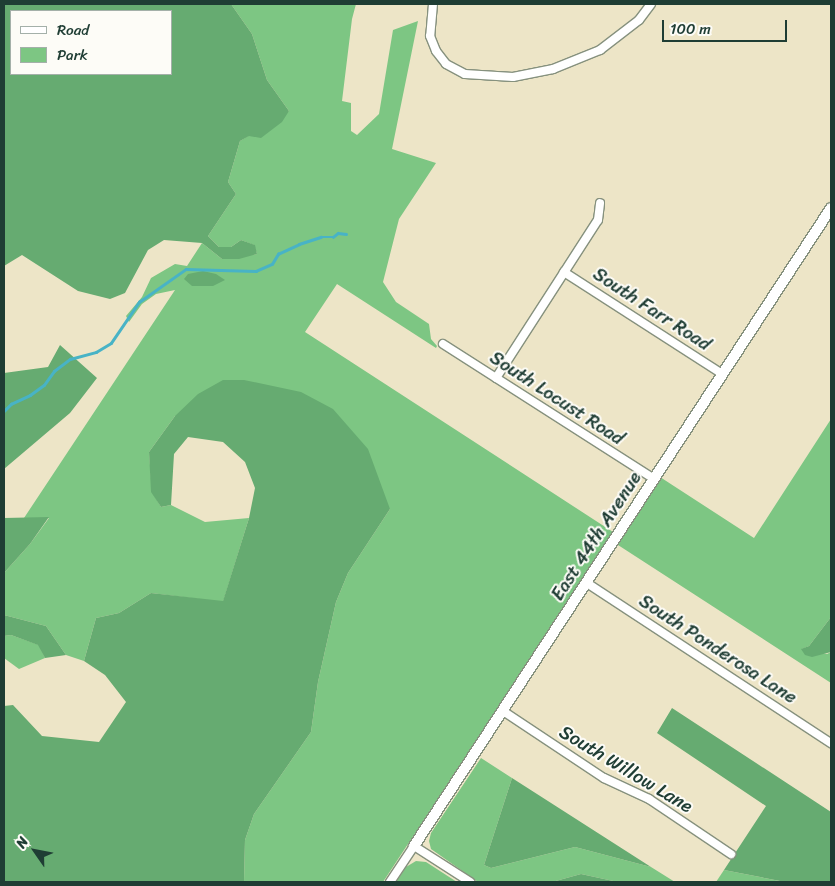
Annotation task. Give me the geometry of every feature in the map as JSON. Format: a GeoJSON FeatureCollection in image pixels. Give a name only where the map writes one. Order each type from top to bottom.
{"type":"FeatureCollection","features":[{"type":"Feature","properties":{"kind":"street"},"geometry":{"type":"LineString","coordinates":[[433,4],[430,36],[436,51],[446,64],[465,74],[513,77],[553,69],[600,50],[639,20],[651,4]]}},
{"type":"Feature","properties":{"kind":"street"},"geometry":{"type":"LineString","coordinates":[[496,378],[598,220],[600,203]]}},
{"type":"Feature","properties":{"kind":"street","name":"East 44th Avenue"},"geometry":{"type":"LineString","coordinates":[[390,882],[722,374],[830,213]]}},
{"type":"Feature","properties":{"kind":"street","name":"South Farr Road"},"geometry":{"type":"LineString","coordinates":[[564,272],[722,374]]}},
{"type":"Feature","properties":{"kind":"street","name":"South Locust Road"},"geometry":{"type":"LineString","coordinates":[[443,344],[654,479]]}},
{"type":"Feature","properties":{"kind":"street","name":"South Ponderosa Lane"},"geometry":{"type":"LineString","coordinates":[[587,583],[831,743]]}},
{"type":"Feature","properties":{"kind":"street","name":"South Willow Lane"},"geometry":{"type":"LineString","coordinates":[[503,711],[604,778],[649,799],[731,854]]}},
{"type":"Feature","properties":{"kind":"street"},"geometry":{"type":"LineString","coordinates":[[414,846],[470,882]]}},
{"type":"Feature","properties":{"kind":"green space"},"geometry":{"type":"Polygon","coordinates":[[[4,4],[231,4],[252,34],[267,80],[289,111],[282,122],[261,138],[249,136],[240,141],[228,182],[236,194],[208,236],[219,247],[231,247],[241,240],[255,245],[257,254],[239,259],[222,259],[202,243],[164,240],[148,250],[125,293],[110,299],[78,291],[22,255],[4,266],[4,4]]]}},
{"type":"Feature","properties":{"kind":"green space"},"geometry":{"type":"Polygon","coordinates":[[[231,4],[356,4],[352,19],[342,101],[351,103],[351,131],[357,135],[379,114],[393,30],[418,21],[392,149],[436,163],[399,219],[383,282],[396,302],[429,324],[431,339],[437,346],[436,348],[337,284],[305,332],[613,532],[383,882],[244,882],[245,840],[254,814],[311,732],[318,682],[336,602],[348,573],[390,509],[175,416],[149,452],[152,492],[161,507],[171,505],[205,522],[249,518],[223,602],[151,593],[119,613],[96,618],[84,661],[66,655],[46,626],[4,615],[4,573],[30,544],[49,518],[24,518],[175,290],[156,294],[142,304],[129,322],[126,316],[142,297],[151,278],[175,264],[187,266],[202,243],[222,259],[257,254],[254,245],[241,240],[231,247],[219,247],[208,236],[236,194],[228,182],[240,141],[289,111],[267,80],[252,34],[231,4]]]}},
{"type":"Feature","properties":{"kind":"green space"},"geometry":{"type":"Polygon","coordinates":[[[203,271],[216,274],[225,280],[213,286],[192,286],[184,279],[188,274],[203,271]]]}},
{"type":"Feature","properties":{"kind":"green space"},"geometry":{"type":"Polygon","coordinates":[[[60,345],[97,378],[70,413],[4,469],[4,373],[48,367],[60,345]]]}},
{"type":"Feature","properties":{"kind":"green space"},"geometry":{"type":"Polygon","coordinates":[[[223,380],[244,380],[301,392],[333,409],[368,449],[390,509],[348,573],[336,602],[318,682],[311,732],[254,814],[245,840],[244,882],[4,882],[4,706],[13,705],[42,736],[99,742],[126,702],[105,675],[84,661],[96,618],[119,613],[151,593],[223,601],[249,518],[255,488],[245,462],[223,442],[188,437],[174,454],[171,505],[161,507],[151,492],[149,452],[175,416],[198,394],[223,380]]]}},
{"type":"Feature","properties":{"kind":"green space"},"geometry":{"type":"Polygon","coordinates":[[[831,419],[831,617],[809,646],[802,649],[827,654],[831,652],[831,683],[618,545],[660,477],[754,538],[831,419]]]}},
{"type":"Feature","properties":{"kind":"green space"},"geometry":{"type":"Polygon","coordinates":[[[49,517],[30,544],[4,573],[4,518],[49,517]]]}},
{"type":"Feature","properties":{"kind":"green space"},"geometry":{"type":"Polygon","coordinates":[[[4,615],[46,626],[66,655],[45,658],[38,645],[11,635],[4,636],[4,615]]]}},
{"type":"Feature","properties":{"kind":"green space"},"geometry":{"type":"Polygon","coordinates":[[[831,617],[831,652],[812,657],[805,655],[801,649],[809,646],[831,617]]]}},
{"type":"Feature","properties":{"kind":"green space"},"geometry":{"type":"Polygon","coordinates":[[[11,635],[39,645],[45,658],[19,669],[4,658],[4,636],[11,635]]]}},
{"type":"Feature","properties":{"kind":"green space"},"geometry":{"type":"Polygon","coordinates":[[[672,708],[831,812],[831,882],[785,882],[724,870],[766,806],[657,733],[672,708]]]}},
{"type":"Feature","properties":{"kind":"green space"},"geometry":{"type":"Polygon","coordinates":[[[481,758],[512,778],[484,865],[491,868],[575,847],[651,867],[675,882],[618,882],[581,874],[552,882],[478,882],[431,849],[429,841],[431,833],[481,758]]]}},
{"type":"Feature","properties":{"kind":"green space"},"geometry":{"type":"Polygon","coordinates":[[[512,778],[651,867],[575,847],[491,868],[484,865],[512,778]]]}},
{"type":"Feature","properties":{"kind":"green space"},"geometry":{"type":"Polygon","coordinates":[[[416,861],[426,862],[457,882],[396,882],[406,867],[416,861]]]}},
{"type":"Feature","properties":{"kind":"green space"},"geometry":{"type":"Polygon","coordinates":[[[724,870],[785,882],[716,882],[724,870]]]}},
{"type":"Feature","properties":{"kind":"green space"},"geometry":{"type":"Polygon","coordinates":[[[581,874],[618,882],[552,882],[581,874]]]}},
{"type":"Feature","properties":{"kind":"waterway"},"geometry":{"type":"LineString","coordinates":[[4,411],[11,404],[30,395],[44,385],[54,371],[70,359],[96,352],[111,343],[139,302],[186,269],[256,271],[272,264],[278,254],[299,244],[321,237],[333,237],[338,233],[346,234]]}}]}
